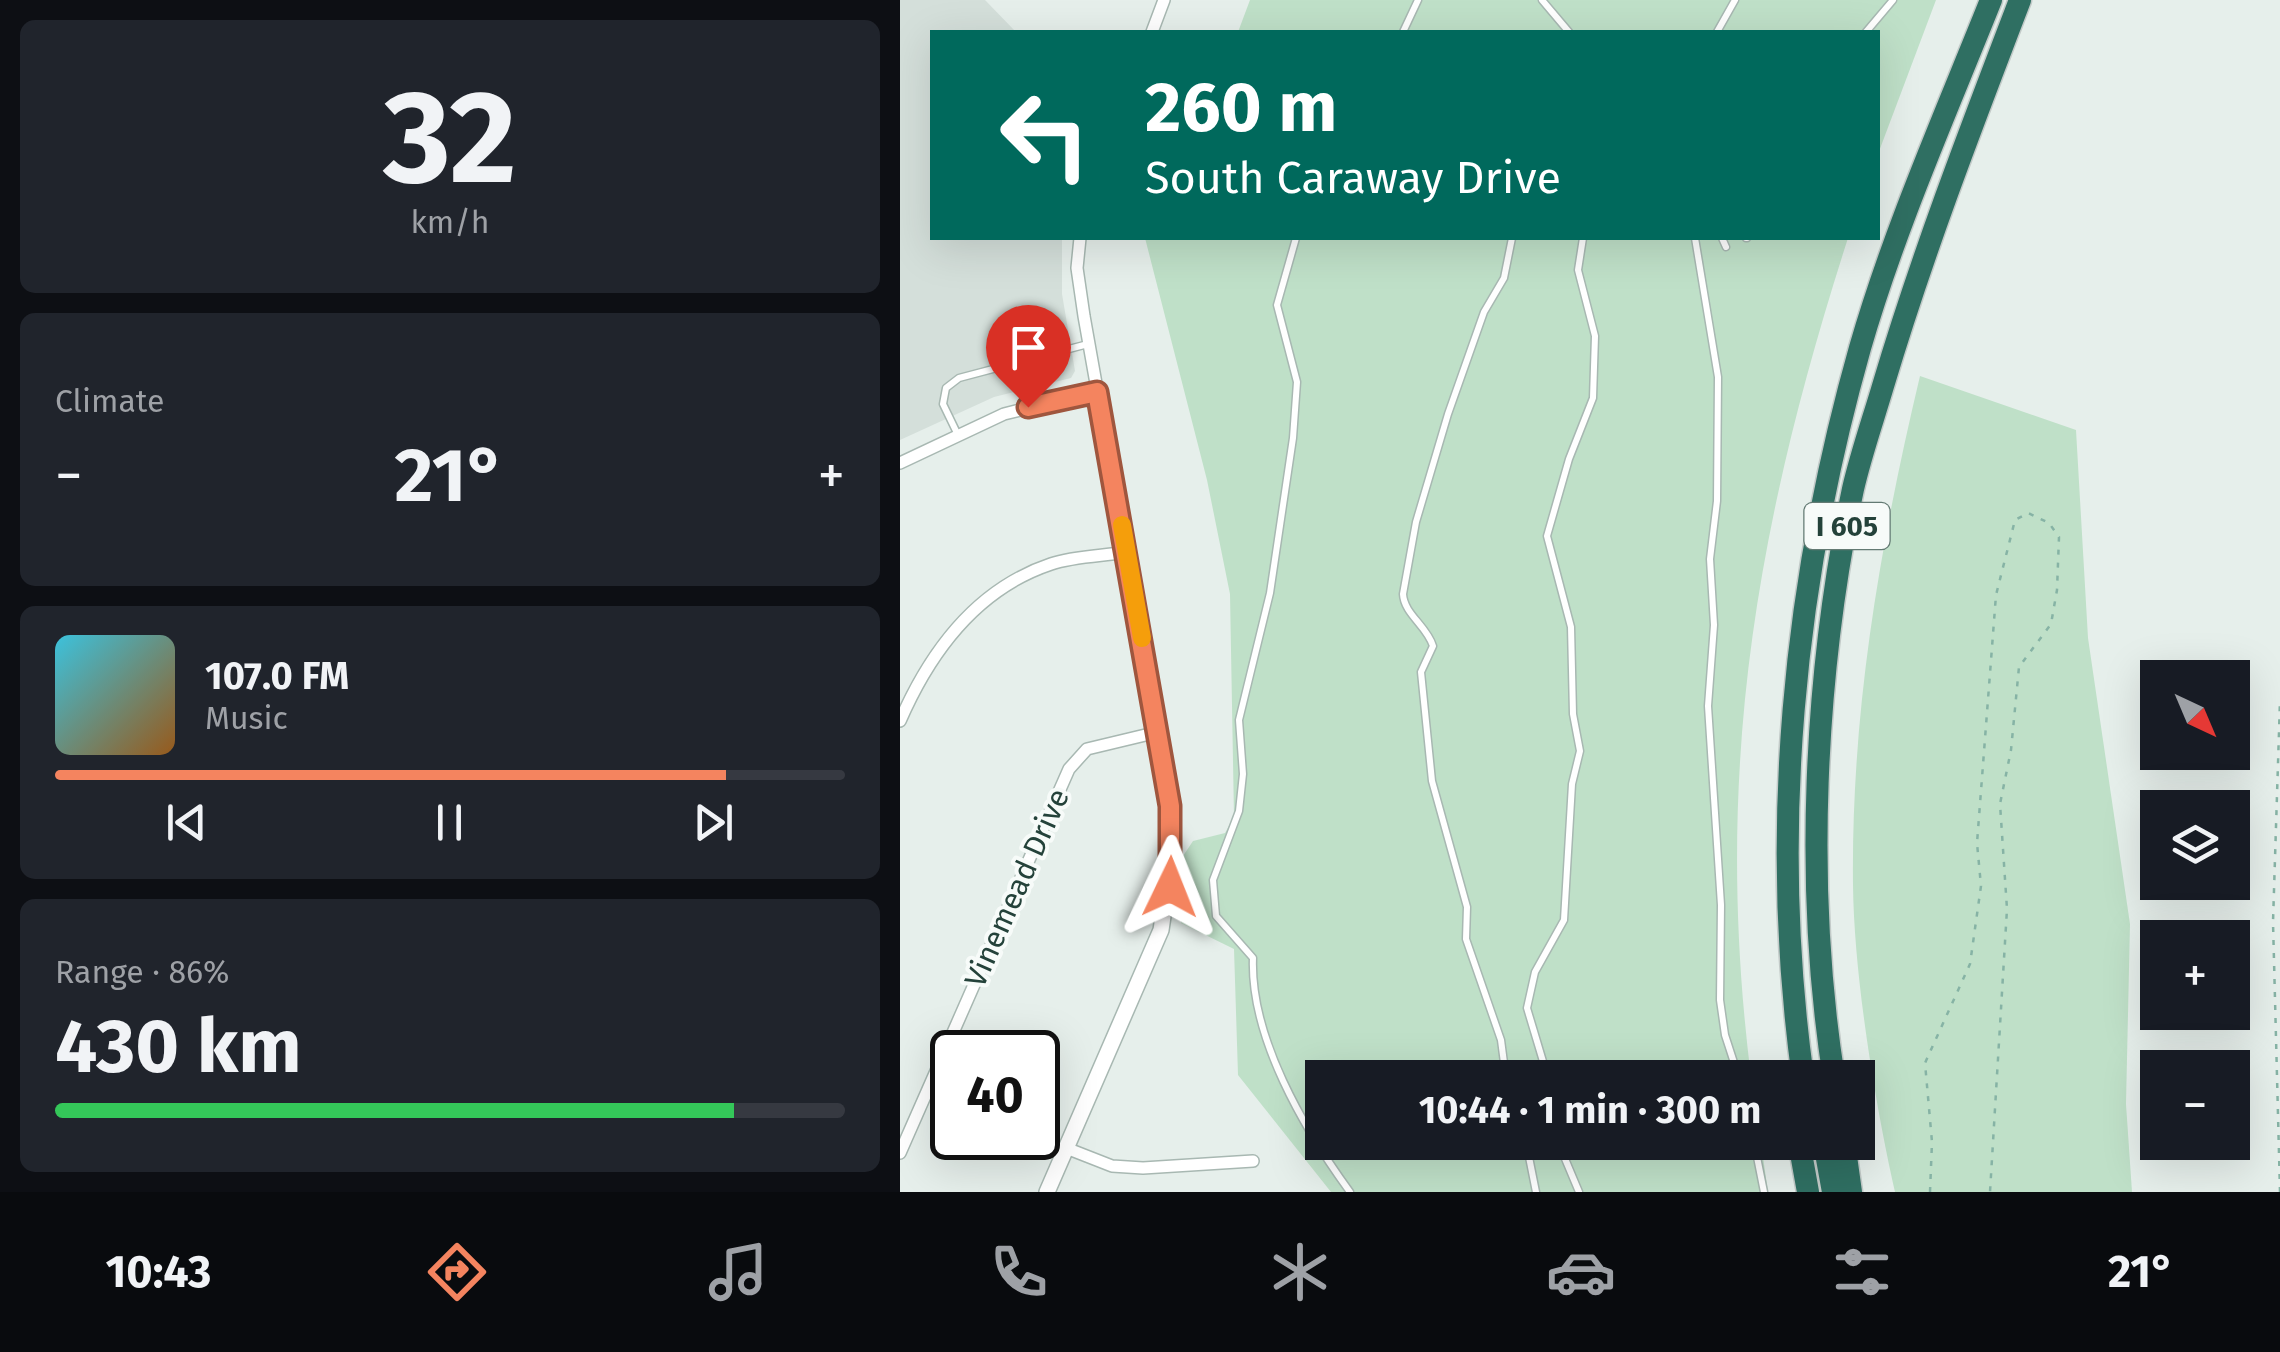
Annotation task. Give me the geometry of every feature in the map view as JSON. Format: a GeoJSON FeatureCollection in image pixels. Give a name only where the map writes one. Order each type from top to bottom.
{"type":"FeatureCollection","features":[{"type":"Feature","properties":{"kind":"highway","name":"I 605"},"geometry":{"type":"LineString","coordinates":[[1787,1060],[1776,937],[1774,833],[1780,709],[1801,545],[1830,410],[1857,319],[1975,0]]}},
{"type":"Feature","properties":{"kind":"highway"},"geometry":{"type":"LineString","coordinates":[[1801,1060],[1789,934],[1788,800],[1799,644],[1820,508],[1861,346],[1886,270],[1991,0]]}},
{"type":"Feature","properties":{"kind":"highway"},"geometry":{"type":"LineString","coordinates":[[1813,1060],[1800,893],[1801,791],[1806,706],[1824,560],[1852,428],[1883,316],[2001,0]]}},
{"type":"Feature","properties":{"kind":"highway","name":"I 605"},"geometry":{"type":"LineString","coordinates":[[1831,1060],[1820,993],[1819,739],[1833,609],[1854,486],[1916,276],[2020,0]]}},
{"type":"Feature","properties":{"kind":"highway"},"geometry":{"type":"LineString","coordinates":[[1802,1160],[1808,1192]]}},
{"type":"Feature","properties":{"kind":"highway"},"geometry":{"type":"LineString","coordinates":[[1815,1160],[1821,1192]]}},
{"type":"Feature","properties":{"kind":"highway"},"geometry":{"type":"LineString","coordinates":[[1827,1160],[1833,1192]]}},
{"type":"Feature","properties":{"kind":"highway"},"geometry":{"type":"LineString","coordinates":[[1847,1160],[1851,1192]]}},
{"type":"Feature","properties":{"kind":"street"},"geometry":{"type":"LineString","coordinates":[[1153,30],[1164,0]]}},
{"type":"Feature","properties":{"kind":"street"},"geometry":{"type":"LineString","coordinates":[[1047,1192],[1143,976],[1164,916],[1173,848],[1158,732],[1088,344],[1077,268],[1080,240]]}},
{"type":"Feature","properties":{"kind":"street"},"geometry":{"type":"LineString","coordinates":[[900,464],[957,433],[1036,404],[1097,392]]}},
{"type":"Feature","properties":{"kind":"street"},"geometry":{"type":"LineString","coordinates":[[900,720],[943,640],[988,598],[1050,564],[1127,552]]}},
{"type":"Feature","properties":{"kind":"street","name":"Vinemead Drive"},"geometry":{"type":"LineString","coordinates":[[900,1153],[1069,769],[1087,749],[1158,732]]}},
{"type":"Feature","properties":{"kind":"street"},"geometry":{"type":"LineString","coordinates":[[1066,1148],[1128,1167],[1254,1161]]}},
{"type":"Feature","properties":{"kind":"lane"},"geometry":{"type":"LineString","coordinates":[[1404,30],[1418,0]]}},
{"type":"Feature","properties":{"kind":"lane"},"geometry":{"type":"LineString","coordinates":[[1542,0],[1567,30]]}},
{"type":"Feature","properties":{"kind":"lane"},"geometry":{"type":"LineString","coordinates":[[1718,30],[1735,0]]}},
{"type":"Feature","properties":{"kind":"lane"},"geometry":{"type":"LineString","coordinates":[[1868,30],[1892,0]]}},
{"type":"Feature","properties":{"kind":"lane"},"geometry":{"type":"LineString","coordinates":[[1295,240],[1278,289],[1277,317],[1298,382],[1293,438],[1270,593],[1239,720],[1243,774],[1239,812],[1213,880],[1213,903],[1223,928],[1253,958],[1254,1008],[1289,1095],[1350,1192]]}},
{"type":"Feature","properties":{"kind":"lane"},"geometry":{"type":"LineString","coordinates":[[1504,1060],[1501,1040],[1466,939],[1468,907],[1432,781],[1421,672],[1433,646],[1423,622],[1403,603],[1402,594],[1416,522],[1448,414],[1484,312],[1504,278],[1512,240]]}},
{"type":"Feature","properties":{"kind":"lane"},"geometry":{"type":"LineString","coordinates":[[1542,1060],[1526,1008],[1535,972],[1564,920],[1572,784],[1580,750],[1572,714],[1571,627],[1547,536],[1569,459],[1593,398],[1595,336],[1578,270],[1583,240]]}},
{"type":"Feature","properties":{"kind":"lane"},"geometry":{"type":"LineString","coordinates":[[1694,240],[1718,377],[1716,501],[1710,559],[1714,624],[1708,706],[1722,905],[1720,1000],[1733,1060]]}},
{"type":"Feature","properties":{"kind":"lane"},"geometry":{"type":"LineString","coordinates":[[1723,240],[1726,247]]}},
{"type":"Feature","properties":{"kind":"lane"},"geometry":{"type":"LineString","coordinates":[[957,433],[942,404],[946,388],[959,378],[1088,344]]}},
{"type":"Feature","properties":{"kind":"lane"},"geometry":{"type":"LineString","coordinates":[[1530,1160],[1536,1192]]}},
{"type":"Feature","properties":{"kind":"lane"},"geometry":{"type":"LineString","coordinates":[[1566,1160],[1579,1192]]}},
{"type":"Feature","properties":{"kind":"lane"},"geometry":{"type":"LineString","coordinates":[[1758,1160],[1764,1192]]}},
{"type":"Feature","properties":{"kind":"path"},"geometry":{"type":"LineString","coordinates":[[1930,1192],[1932,1142],[1925,1062],[1970,964],[1981,886],[1977,843],[1996,595],[2015,520],[2028,513],[2049,524],[2059,537],[2057,590],[2050,624],[2020,667],[2012,750],[2000,804],[2007,909],[1990,1192]]}},
{"type":"Feature","properties":{"kind":"path"},"geometry":{"type":"LineString","coordinates":[[2280,700],[2273,922],[2280,1192]]}},
{"type":"Feature","properties":{"kind":"shaded area"},"geometry":{"type":"Polygon","coordinates":[[[900,0],[985,0],[1014,30],[930,30],[930,240],[1062,240],[1062,294],[1075,371],[1071,378],[994,397],[900,440],[900,0]]]}},
{"type":"Feature","properties":{"kind":"green space"},"geometry":{"type":"Polygon","coordinates":[[[1250,0],[1936,0],[1880,149],[1880,30],[1239,30],[1250,0]]]}},
{"type":"Feature","properties":{"kind":"green space"},"geometry":{"type":"Polygon","coordinates":[[[1146,240],[1847,240],[1788,449],[1750,652],[1740,754],[1737,858],[1740,966],[1749,1060],[1305,1060],[1305,1159],[1238,1075],[1234,949],[1181,923],[1183,856],[1193,841],[1225,833],[1234,817],[1230,594],[1207,480],[1146,240]]]}},
{"type":"Feature","properties":{"kind":"green space"},"geometry":{"type":"Polygon","coordinates":[[[1920,376],[2076,430],[2088,638],[2130,924],[2126,1104],[2132,1192],[1895,1192],[1875,1090],[1875,1060],[1870,1060],[1861,999],[1853,885],[1863,692],[1892,502],[1920,376]]]}},
{"type":"Feature","properties":{"kind":"green space"},"geometry":{"type":"Polygon","coordinates":[[[1306,1160],[1763,1160],[1768,1192],[1331,1192],[1306,1160]]]}},
{"type":"Feature","properties":{"kind":"slow traffic"},"geometry":{"type":"LineString","coordinates":[[1122,525],[1142,638]]}},
{"type":"Feature","properties":{"kind":"route"},"geometry":{"type":"LineString","coordinates":[[1028,407],[1097,392],[1170,806],[1170,887]]}}]}
